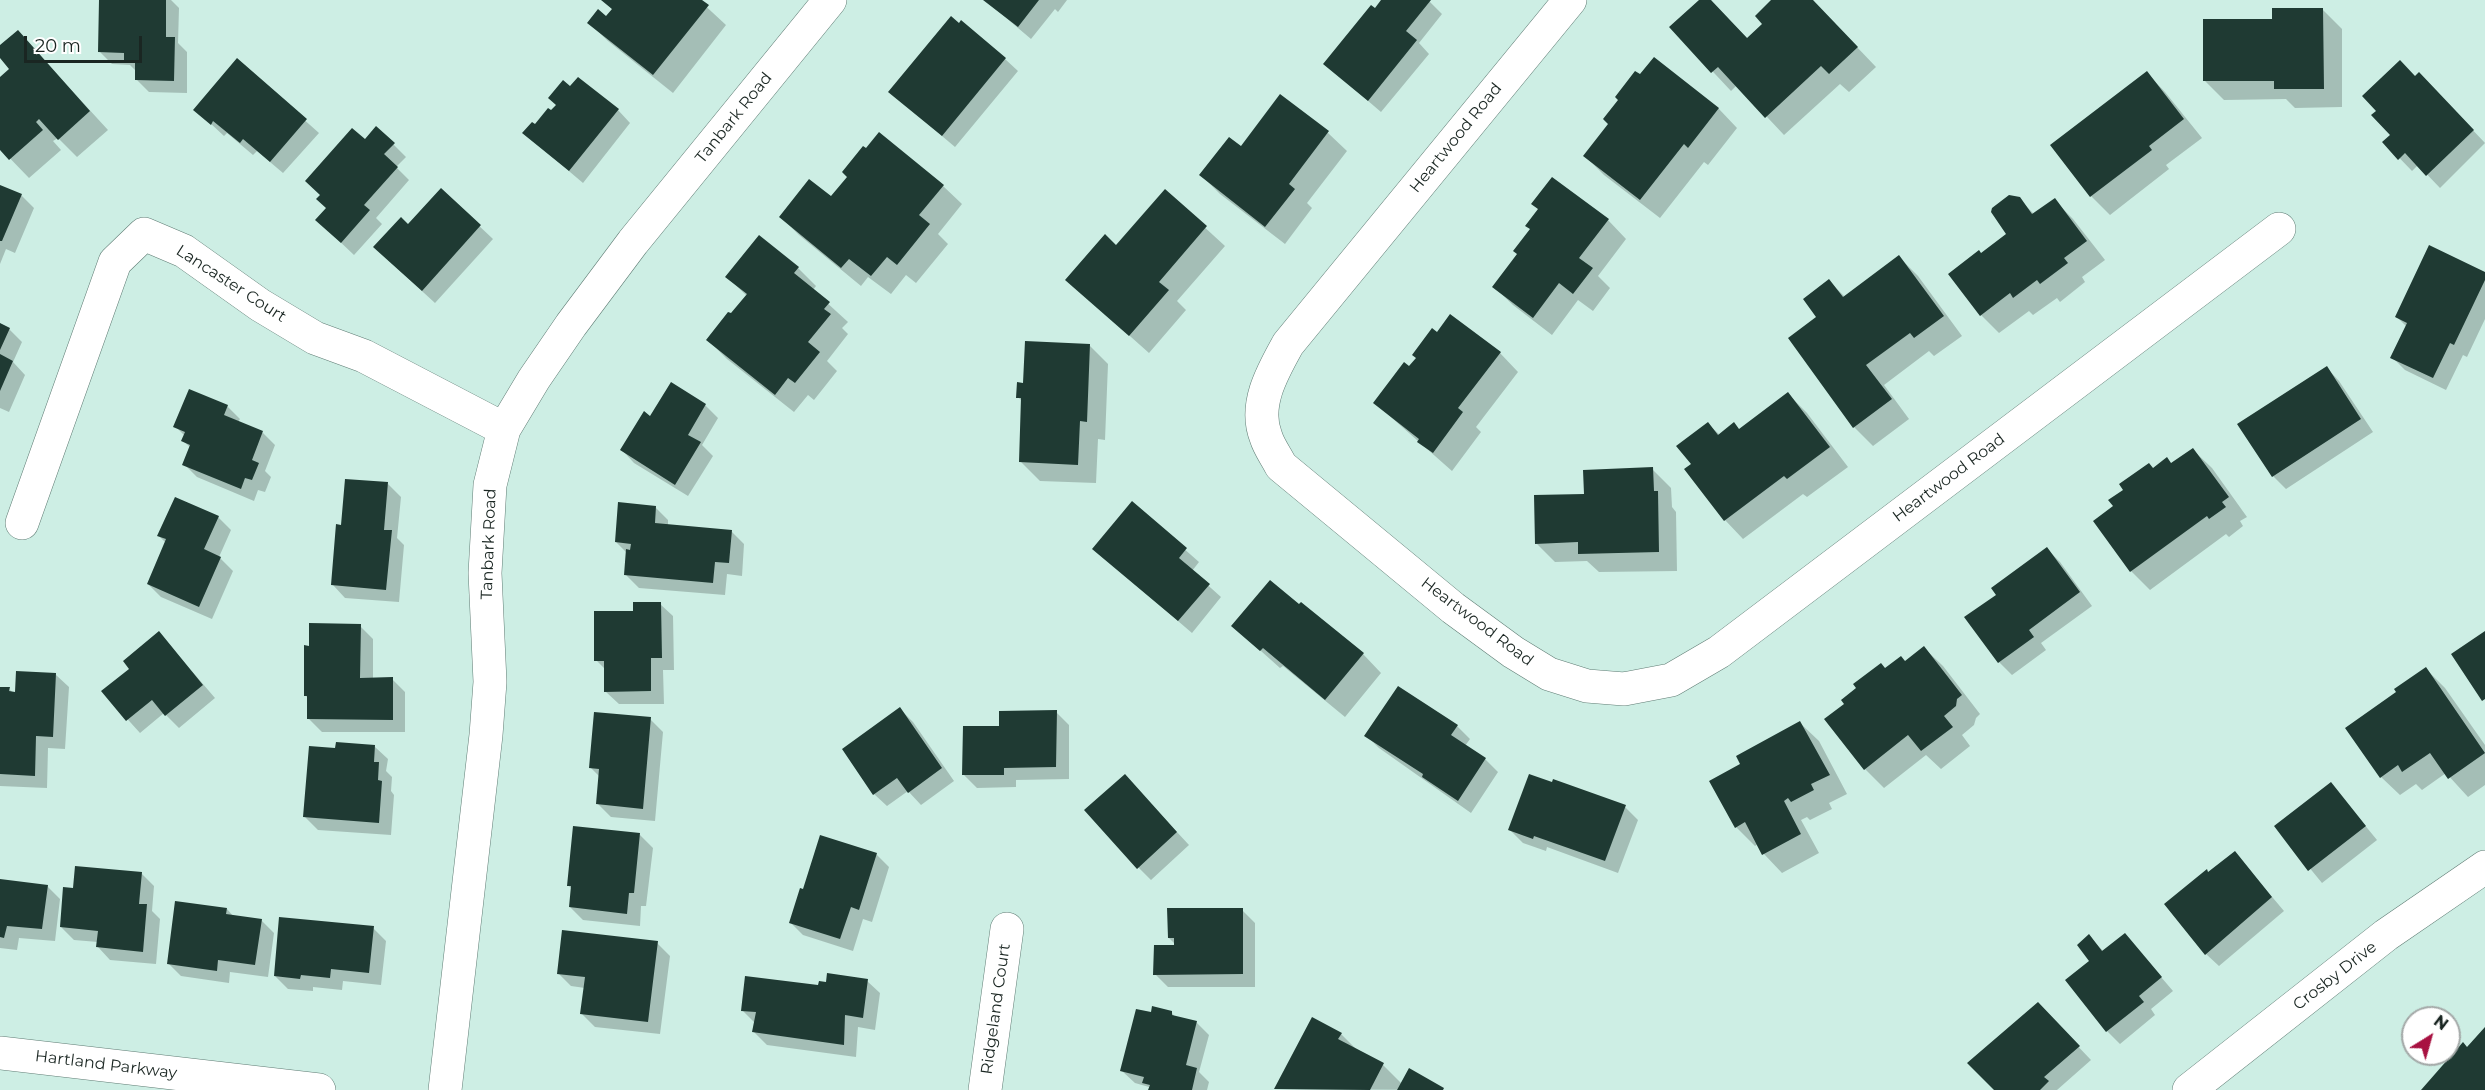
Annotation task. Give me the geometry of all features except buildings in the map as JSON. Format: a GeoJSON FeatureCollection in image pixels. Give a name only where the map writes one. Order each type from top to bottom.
{"type":"FeatureCollection","features":[{"type":"Feature","properties":{"kind":"street","name":"Tanbark Road"},"geometry":{"type":"LineString","coordinates":[[446,1090],[490,682],[485,573],[490,486],[504,429],[534,379],[571,325],[626,252],[830,0]]}},
{"type":"Feature","properties":{"kind":"street","name":"Heartwood Road"},"geometry":{"type":"LineString","coordinates":[[1570,0],[1288,344],[1269,379],[1262,404],[1265,435],[1281,466],[1453,608],[1513,652],[1549,674],[1587,686],[1624,689],[1671,680],[1719,652],[2279,229]]}},
{"type":"Feature","properties":{"kind":"street","name":"Lancaster Court"},"geometry":{"type":"LineString","coordinates":[[22,523],[115,262],[144,234],[184,251],[260,305],[315,338],[364,356],[504,429]]}},
{"type":"Feature","properties":{"kind":"street","name":"Crosby Drive"},"geometry":{"type":"LineString","coordinates":[[2189,1090],[2386,935],[2485,867]]}},
{"type":"Feature","properties":{"kind":"street","name":"Ridgeland Court"},"geometry":{"type":"LineString","coordinates":[[985,1090],[1007,929]]}},
{"type":"Feature","properties":{"kind":"street","name":"Hartland Parkway"},"geometry":{"type":"LineString","coordinates":[[0,1053],[319,1090]]}}]}
